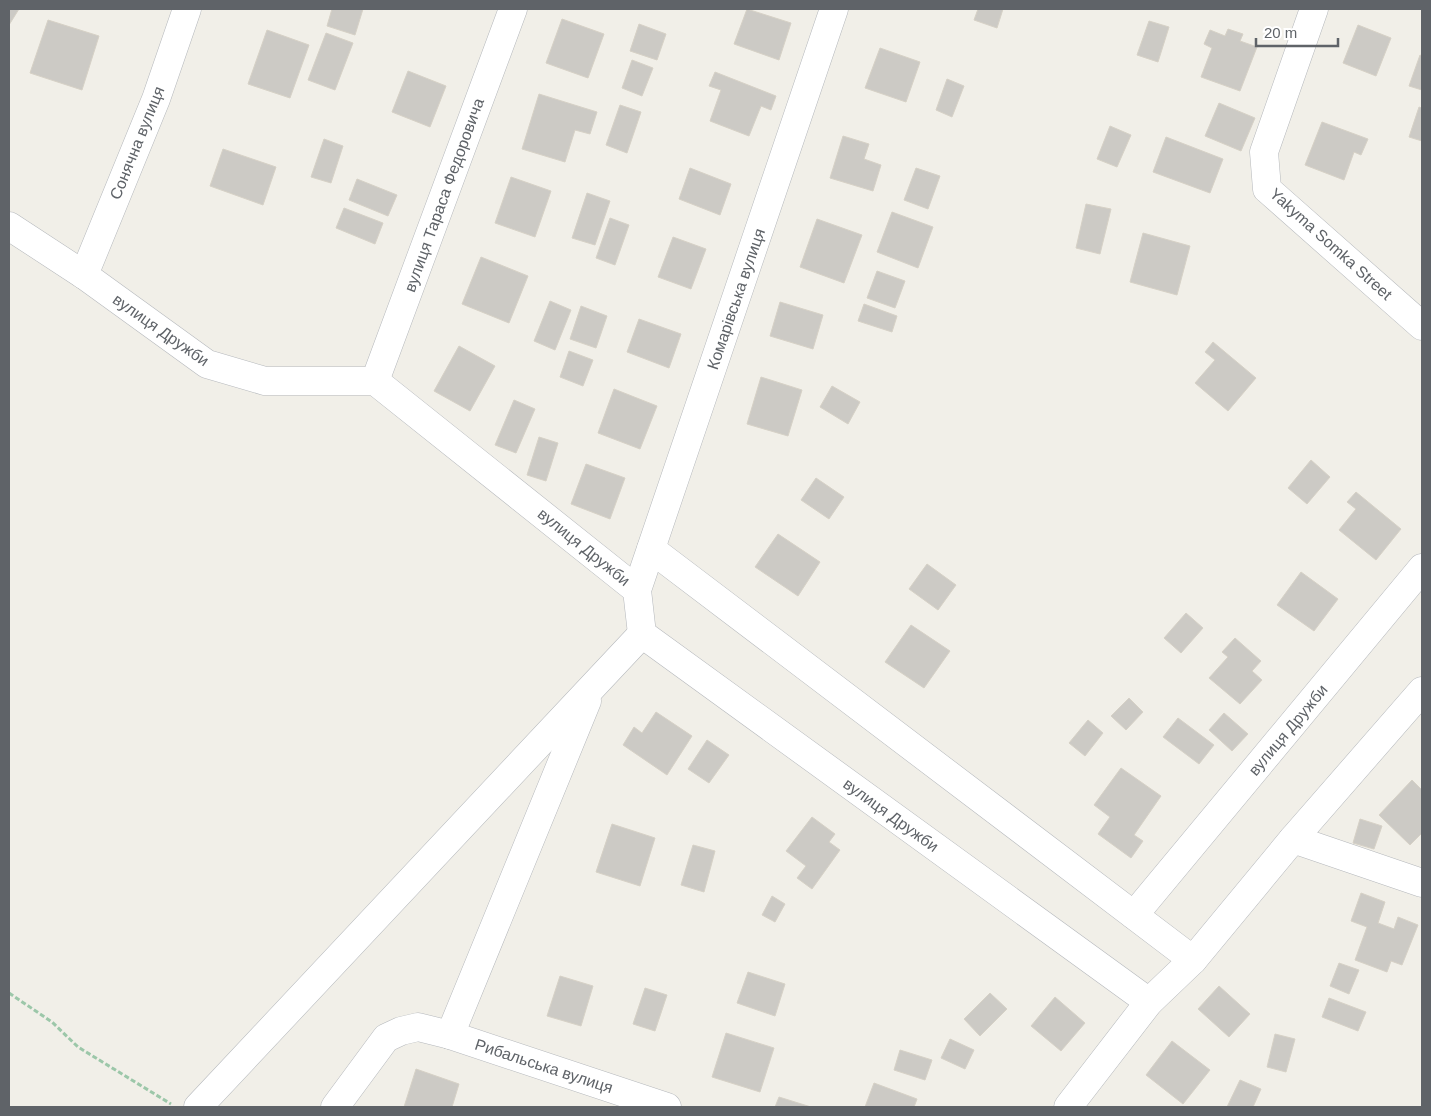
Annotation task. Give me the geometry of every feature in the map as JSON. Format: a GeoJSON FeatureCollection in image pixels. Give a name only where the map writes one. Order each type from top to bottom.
{"type":"FeatureCollection","features":[{"type":"Feature","properties":{"kind":"street","name":"Сонячна вулиця"},"geometry":{"type":"LineString","coordinates":[[84,275],[156,99],[187,9]]}},
{"type":"Feature","properties":{"kind":"street","name":"вулиця Тараса Федоровича"},"geometry":{"type":"LineString","coordinates":[[376,381],[513,9]]}},
{"type":"Feature","properties":{"kind":"street","name":"Комарівська вулиця"},"geometry":{"type":"LineString","coordinates":[[637,590],[834,9]]}},
{"type":"Feature","properties":{"kind":"street","name":"Yakyma Somka Street"},"geometry":{"type":"LineString","coordinates":[[1314,9],[1264,152],[1267,189],[1422,326]]}},
{"type":"Feature","properties":{"kind":"street","name":"вулиця Дружби"},"geometry":{"type":"LineString","coordinates":[[9,226],[84,275],[207,364],[265,381],[376,381],[637,590],[642,634],[1149,1002]]}},
{"type":"Feature","properties":{"kind":"street"},"geometry":{"type":"LineString","coordinates":[[651,548],[1193,960]]}},
{"type":"Feature","properties":{"kind":"street","name":"вулиця Дружби"},"geometry":{"type":"LineString","coordinates":[[1134,915],[1422,568]]}},
{"type":"Feature","properties":{"kind":"street"},"geometry":{"type":"LineString","coordinates":[[198,1107],[642,634]]}},
{"type":"Feature","properties":{"kind":"street"},"geometry":{"type":"LineString","coordinates":[[450,1035],[594,686]]}},
{"type":"Feature","properties":{"kind":"street"},"geometry":{"type":"LineString","coordinates":[[1068,1107],[1149,1002],[1193,960],[1293,839],[1422,691]]}},
{"type":"Feature","properties":{"kind":"street"},"geometry":{"type":"LineString","coordinates":[[1293,839],[1422,883]]}},
{"type":"Feature","properties":{"kind":"street","name":"Рибальська вулиця"},"geometry":{"type":"LineString","coordinates":[[334,1107],[386,1038],[401,1031],[418,1027],[450,1035],[667,1107]]}},
{"type":"Feature","properties":{"kind":"path"},"geometry":{"type":"LineString","coordinates":[[9,993],[52,1022],[78,1047],[176,1107]]}},
{"type":"Feature","properties":{"kind":"building"},"geometry":{"type":"Polygon","coordinates":[[[9,9],[19,9],[9,25],[9,9]]]}},
{"type":"Feature","properties":{"kind":"building"},"geometry":{"type":"Polygon","coordinates":[[[332,9],[363,9],[355,35],[327,26],[332,9]]]}},
{"type":"Feature","properties":{"kind":"building"},"geometry":{"type":"Polygon","coordinates":[[[747,9],[791,23],[779,60],[734,44],[747,9]]]}},
{"type":"Feature","properties":{"kind":"building"},"geometry":{"type":"Polygon","coordinates":[[[978,9],[1003,9],[997,28],[974,20],[978,9]]]}},
{"type":"Feature","properties":{"kind":"building"},"geometry":{"type":"Polygon","coordinates":[[[562,19],[604,34],[588,78],[546,63],[562,19]]]}},
{"type":"Feature","properties":{"kind":"building"},"geometry":{"type":"Polygon","coordinates":[[[48,20],[99,36],[82,90],[30,73],[48,20]]]}},
{"type":"Feature","properties":{"kind":"building"},"geometry":{"type":"Polygon","coordinates":[[[1149,21],[1169,27],[1158,62],[1137,55],[1149,21]]]}},
{"type":"Feature","properties":{"kind":"building"},"geometry":{"type":"Polygon","coordinates":[[[639,24],[666,34],[657,60],[630,51],[639,24]]]}},
{"type":"Feature","properties":{"kind":"building"},"geometry":{"type":"Polygon","coordinates":[[[1358,25],[1391,38],[1376,76],[1343,63],[1358,25]]]}},
{"type":"Feature","properties":{"kind":"building"},"geometry":{"type":"Polygon","coordinates":[[[1228,29],[1243,34],[1240,41],[1257,47],[1240,91],[1201,77],[1212,48],[1204,44],[1210,30],[1225,36],[1228,29]]]}},
{"type":"Feature","properties":{"kind":"building"},"geometry":{"type":"Polygon","coordinates":[[[267,30],[309,45],[290,98],[248,84],[267,30]]]}},
{"type":"Feature","properties":{"kind":"building"},"geometry":{"type":"Polygon","coordinates":[[[326,33],[353,43],[335,90],[308,80],[326,33]]]}},
{"type":"Feature","properties":{"kind":"building"},"geometry":{"type":"Polygon","coordinates":[[[880,48],[920,62],[906,102],[865,88],[880,48]]]}},
{"type":"Feature","properties":{"kind":"building"},"geometry":{"type":"Polygon","coordinates":[[[1420,55],[1422,56],[1422,90],[1409,86],[1420,55]]]}},
{"type":"Feature","properties":{"kind":"building"},"geometry":{"type":"Polygon","coordinates":[[[632,60],[653,68],[642,96],[622,88],[632,60]]]}},
{"type":"Feature","properties":{"kind":"building"},"geometry":{"type":"Polygon","coordinates":[[[408,71],[446,86],[430,127],[392,112],[408,71]]]}},
{"type":"Feature","properties":{"kind":"building"},"geometry":{"type":"Polygon","coordinates":[[[715,72],[776,96],[771,110],[761,106],[749,136],[710,121],[721,90],[709,86],[715,72]]]}},
{"type":"Feature","properties":{"kind":"building"},"geometry":{"type":"Polygon","coordinates":[[[947,79],[964,86],[952,117],[936,110],[947,79]]]}},
{"type":"Feature","properties":{"kind":"building"},"geometry":{"type":"Polygon","coordinates":[[[539,94],[597,112],[590,134],[575,130],[565,162],[522,149],[539,94]]]}},
{"type":"Feature","properties":{"kind":"building"},"geometry":{"type":"Polygon","coordinates":[[[1219,103],[1255,118],[1241,151],[1205,136],[1219,103]]]}},
{"type":"Feature","properties":{"kind":"building"},"geometry":{"type":"Polygon","coordinates":[[[620,105],[641,112],[627,153],[606,145],[620,105]]]}},
{"type":"Feature","properties":{"kind":"building"},"geometry":{"type":"Polygon","coordinates":[[[1419,107],[1422,108],[1422,141],[1409,137],[1419,107]]]}},
{"type":"Feature","properties":{"kind":"building"},"geometry":{"type":"Polygon","coordinates":[[[1322,122],[1368,139],[1361,155],[1354,152],[1344,180],[1305,165],[1322,122]]]}},
{"type":"Feature","properties":{"kind":"building"},"geometry":{"type":"Polygon","coordinates":[[[1110,126],[1131,135],[1117,167],[1097,159],[1110,126]]]}},
{"type":"Feature","properties":{"kind":"building"},"geometry":{"type":"Polygon","coordinates":[[[843,136],[869,144],[864,159],[881,165],[873,191],[830,178],[843,136]]]}},
{"type":"Feature","properties":{"kind":"building"},"geometry":{"type":"Polygon","coordinates":[[[1166,137],[1223,159],[1210,193],[1153,172],[1166,137]]]}},
{"type":"Feature","properties":{"kind":"building"},"geometry":{"type":"Polygon","coordinates":[[[324,139],[343,146],[331,183],[311,177],[324,139]]]}},
{"type":"Feature","properties":{"kind":"building"},"geometry":{"type":"Polygon","coordinates":[[[223,149],[276,167],[263,205],[210,186],[223,149]]]}},
{"type":"Feature","properties":{"kind":"building"},"geometry":{"type":"Polygon","coordinates":[[[690,168],[731,184],[720,215],[679,199],[690,168]]]}},
{"type":"Feature","properties":{"kind":"building"},"geometry":{"type":"Polygon","coordinates":[[[916,168],[940,176],[928,209],[904,200],[916,168]]]}},
{"type":"Feature","properties":{"kind":"building"},"geometry":{"type":"Polygon","coordinates":[[[511,177],[551,191],[535,237],[495,223],[511,177]]]}},
{"type":"Feature","properties":{"kind":"building"},"geometry":{"type":"Polygon","coordinates":[[[357,179],[397,195],[388,216],[349,200],[357,179]]]}},
{"type":"Feature","properties":{"kind":"building"},"geometry":{"type":"Polygon","coordinates":[[[587,193],[610,201],[595,245],[572,238],[587,193]]]}},
{"type":"Feature","properties":{"kind":"building"},"geometry":{"type":"Polygon","coordinates":[[[1086,204],[1111,209],[1100,254],[1076,248],[1086,204]]]}},
{"type":"Feature","properties":{"kind":"building"},"geometry":{"type":"Polygon","coordinates":[[[344,208],[383,223],[375,244],[336,228],[344,208]]]}},
{"type":"Feature","properties":{"kind":"building"},"geometry":{"type":"Polygon","coordinates":[[[892,212],[933,227],[918,268],[877,252],[892,212]]]}},
{"type":"Feature","properties":{"kind":"building"},"geometry":{"type":"Polygon","coordinates":[[[610,218],[629,225],[615,265],[596,258],[610,218]]]}},
{"type":"Feature","properties":{"kind":"building"},"geometry":{"type":"Polygon","coordinates":[[[817,219],[862,235],[844,283],[800,267],[817,219]]]}},
{"type":"Feature","properties":{"kind":"building"},"geometry":{"type":"Polygon","coordinates":[[[1143,233],[1190,246],[1177,295],[1130,282],[1143,233]]]}},
{"type":"Feature","properties":{"kind":"building"},"geometry":{"type":"Polygon","coordinates":[[[673,237],[706,249],[691,289],[658,277],[673,237]]]}},
{"type":"Feature","properties":{"kind":"building"},"geometry":{"type":"Polygon","coordinates":[[[481,257],[528,276],[509,323],[462,304],[481,257]]]}},
{"type":"Feature","properties":{"kind":"building"},"geometry":{"type":"Polygon","coordinates":[[[877,271],[905,281],[895,308],[867,298],[877,271]]]}},
{"type":"Feature","properties":{"kind":"building"},"geometry":{"type":"Polygon","coordinates":[[[550,301],[571,310],[555,350],[534,341],[550,301]]]}},
{"type":"Feature","properties":{"kind":"building"},"geometry":{"type":"Polygon","coordinates":[[[780,302],[823,315],[813,349],[770,336],[780,302]]]}},
{"type":"Feature","properties":{"kind":"building"},"geometry":{"type":"Polygon","coordinates":[[[864,304],[897,316],[892,332],[858,321],[864,304]]]}},
{"type":"Feature","properties":{"kind":"building"},"geometry":{"type":"Polygon","coordinates":[[[581,306],[607,316],[596,348],[570,339],[581,306]]]}},
{"type":"Feature","properties":{"kind":"building"},"geometry":{"type":"Polygon","coordinates":[[[639,319],[681,334],[669,368],[627,352],[639,319]]]}},
{"type":"Feature","properties":{"kind":"building"},"geometry":{"type":"Polygon","coordinates":[[[1213,342],[1256,378],[1228,411],[1195,383],[1215,360],[1205,352],[1213,342]]]}},
{"type":"Feature","properties":{"kind":"building"},"geometry":{"type":"Polygon","coordinates":[[[459,346],[495,366],[470,411],[434,391],[459,346]]]}},
{"type":"Feature","properties":{"kind":"building"},"geometry":{"type":"Polygon","coordinates":[[[569,351],[593,360],[583,386],[560,377],[569,351]]]}},
{"type":"Feature","properties":{"kind":"building"},"geometry":{"type":"Polygon","coordinates":[[[761,377],[802,390],[788,436],[747,424],[761,377]]]}},
{"type":"Feature","properties":{"kind":"building"},"geometry":{"type":"Polygon","coordinates":[[[832,386],[860,402],[848,424],[820,407],[832,386]]]}},
{"type":"Feature","properties":{"kind":"building"},"geometry":{"type":"Polygon","coordinates":[[[614,389],[657,406],[640,449],[598,433],[614,389]]]}},
{"type":"Feature","properties":{"kind":"building"},"geometry":{"type":"Polygon","coordinates":[[[514,400],[535,409],[516,453],[495,445],[514,400]]]}},
{"type":"Feature","properties":{"kind":"building"},"geometry":{"type":"Polygon","coordinates":[[[539,437],[558,443],[546,481],[527,475],[539,437]]]}},
{"type":"Feature","properties":{"kind":"building"},"geometry":{"type":"Polygon","coordinates":[[[1311,460],[1330,477],[1307,504],[1288,488],[1311,460]]]}},
{"type":"Feature","properties":{"kind":"building"},"geometry":{"type":"Polygon","coordinates":[[[586,464],[625,478],[610,519],[571,504],[586,464]]]}},
{"type":"Feature","properties":{"kind":"building"},"geometry":{"type":"Polygon","coordinates":[[[816,478],[844,497],[829,519],[801,500],[816,478]]]}},
{"type":"Feature","properties":{"kind":"building"},"geometry":{"type":"Polygon","coordinates":[[[1356,492],[1401,529],[1376,560],[1339,530],[1356,509],[1347,502],[1356,492]]]}},
{"type":"Feature","properties":{"kind":"building"},"geometry":{"type":"Polygon","coordinates":[[[778,534],[820,562],[798,596],[755,567],[778,534]]]}},
{"type":"Feature","properties":{"kind":"building"},"geometry":{"type":"Polygon","coordinates":[[[927,564],[956,585],[938,610],[909,589],[927,564]]]}},
{"type":"Feature","properties":{"kind":"building"},"geometry":{"type":"Polygon","coordinates":[[[1301,572],[1338,599],[1314,631],[1277,605],[1301,572]]]}},
{"type":"Feature","properties":{"kind":"building"},"geometry":{"type":"Polygon","coordinates":[[[1186,613],[1203,628],[1181,653],[1164,638],[1186,613]]]}},
{"type":"Feature","properties":{"kind":"building"},"geometry":{"type":"Polygon","coordinates":[[[911,625],[950,651],[924,688],[885,662],[911,625]]]}},
{"type":"Feature","properties":{"kind":"building"},"geometry":{"type":"Polygon","coordinates":[[[1235,638],[1261,661],[1252,671],[1262,680],[1240,704],[1209,678],[1228,657],[1222,652],[1235,638]]]}},
{"type":"Feature","properties":{"kind":"building"},"geometry":{"type":"Polygon","coordinates":[[[1129,698],[1143,712],[1126,730],[1111,716],[1129,698]]]}},
{"type":"Feature","properties":{"kind":"building"},"geometry":{"type":"Polygon","coordinates":[[[656,712],[692,736],[667,775],[623,745],[634,727],[642,733],[656,712]]]}},
{"type":"Feature","properties":{"kind":"building"},"geometry":{"type":"Polygon","coordinates":[[[1224,713],[1248,734],[1232,751],[1209,730],[1224,713]]]}},
{"type":"Feature","properties":{"kind":"building"},"geometry":{"type":"Polygon","coordinates":[[[1178,718],[1214,745],[1199,764],[1163,737],[1178,718]]]}},
{"type":"Feature","properties":{"kind":"building"},"geometry":{"type":"Polygon","coordinates":[[[1088,720],[1103,733],[1085,756],[1069,743],[1088,720]]]}},
{"type":"Feature","properties":{"kind":"building"},"geometry":{"type":"Polygon","coordinates":[[[707,740],[729,755],[709,783],[688,769],[707,740]]]}},
{"type":"Feature","properties":{"kind":"building"},"geometry":{"type":"Polygon","coordinates":[[[1121,768],[1161,796],[1134,835],[1143,841],[1131,858],[1098,834],[1110,817],[1094,805],[1121,768]]]}},
{"type":"Feature","properties":{"kind":"building"},"geometry":{"type":"Polygon","coordinates":[[[1412,780],[1422,790],[1422,833],[1410,845],[1379,815],[1412,780]]]}},
{"type":"Feature","properties":{"kind":"building"},"geometry":{"type":"Polygon","coordinates":[[[812,817],[835,834],[829,842],[840,850],[812,889],[797,878],[806,866],[786,851],[812,817]]]}},
{"type":"Feature","properties":{"kind":"building"},"geometry":{"type":"Polygon","coordinates":[[[1360,819],[1382,826],[1374,849],[1353,843],[1360,819]]]}},
{"type":"Feature","properties":{"kind":"building"},"geometry":{"type":"Polygon","coordinates":[[[612,824],[655,838],[640,886],[596,872],[612,824]]]}},
{"type":"Feature","properties":{"kind":"building"},"geometry":{"type":"Polygon","coordinates":[[[693,845],[715,851],[704,892],[681,885],[693,845]]]}},
{"type":"Feature","properties":{"kind":"building"},"geometry":{"type":"Polygon","coordinates":[[[1361,893],[1385,902],[1378,923],[1394,929],[1398,917],[1418,925],[1402,965],[1391,961],[1387,972],[1355,960],[1367,927],[1351,921],[1361,893]]]}},
{"type":"Feature","properties":{"kind":"building"},"geometry":{"type":"Polygon","coordinates":[[[772,896],[785,904],[775,922],[762,915],[772,896]]]}},
{"type":"Feature","properties":{"kind":"building"},"geometry":{"type":"Polygon","coordinates":[[[1339,963],[1359,970],[1349,994],[1330,986],[1339,963]]]}},
{"type":"Feature","properties":{"kind":"building"},"geometry":{"type":"Polygon","coordinates":[[[748,972],[785,984],[775,1016],[737,1003],[748,972]]]}},
{"type":"Feature","properties":{"kind":"building"},"geometry":{"type":"Polygon","coordinates":[[[560,976],[593,986],[581,1026],[547,1016],[560,976]]]}},
{"type":"Feature","properties":{"kind":"building"},"geometry":{"type":"Polygon","coordinates":[[[1219,986],[1250,1014],[1229,1037],[1198,1009],[1219,986]]]}},
{"type":"Feature","properties":{"kind":"building"},"geometry":{"type":"Polygon","coordinates":[[[645,988],[667,995],[655,1031],[633,1024],[645,988]]]}},
{"type":"Feature","properties":{"kind":"building"},"geometry":{"type":"Polygon","coordinates":[[[990,993],[1007,1009],[980,1036],[964,1019],[990,993]]]}},
{"type":"Feature","properties":{"kind":"building"},"geometry":{"type":"Polygon","coordinates":[[[1055,997],[1085,1023],[1061,1051],[1031,1026],[1055,997]]]}},
{"type":"Feature","properties":{"kind":"building"},"geometry":{"type":"Polygon","coordinates":[[[1329,998],[1366,1012],[1358,1031],[1322,1017],[1329,998]]]}},
{"type":"Feature","properties":{"kind":"building"},"geometry":{"type":"Polygon","coordinates":[[[726,1033],[774,1048],[760,1092],[712,1077],[726,1033]]]}},
{"type":"Feature","properties":{"kind":"building"},"geometry":{"type":"Polygon","coordinates":[[[1275,1034],[1295,1039],[1286,1072],[1267,1067],[1275,1034]]]}},
{"type":"Feature","properties":{"kind":"building"},"geometry":{"type":"Polygon","coordinates":[[[950,1039],[974,1050],[965,1069],[941,1058],[950,1039]]]}},
{"type":"Feature","properties":{"kind":"building"},"geometry":{"type":"Polygon","coordinates":[[[1172,1041],[1210,1070],[1183,1104],[1146,1075],[1172,1041]]]}},
{"type":"Feature","properties":{"kind":"building"},"geometry":{"type":"Polygon","coordinates":[[[900,1050],[932,1060],[925,1080],[894,1070],[900,1050]]]}},
{"type":"Feature","properties":{"kind":"building"},"geometry":{"type":"Polygon","coordinates":[[[416,1069],[459,1084],[452,1107],[404,1107],[416,1069]]]}},
{"type":"Feature","properties":{"kind":"building"},"geometry":{"type":"Polygon","coordinates":[[[1240,1080],[1261,1089],[1253,1107],[1227,1107],[1240,1080]]]}},
{"type":"Feature","properties":{"kind":"building"},"geometry":{"type":"Polygon","coordinates":[[[874,1083],[917,1099],[914,1107],[865,1107],[874,1083]]]}},
{"type":"Feature","properties":{"kind":"building"},"geometry":{"type":"Polygon","coordinates":[[[779,1097],[811,1107],[775,1107],[779,1097]]]}}]}
